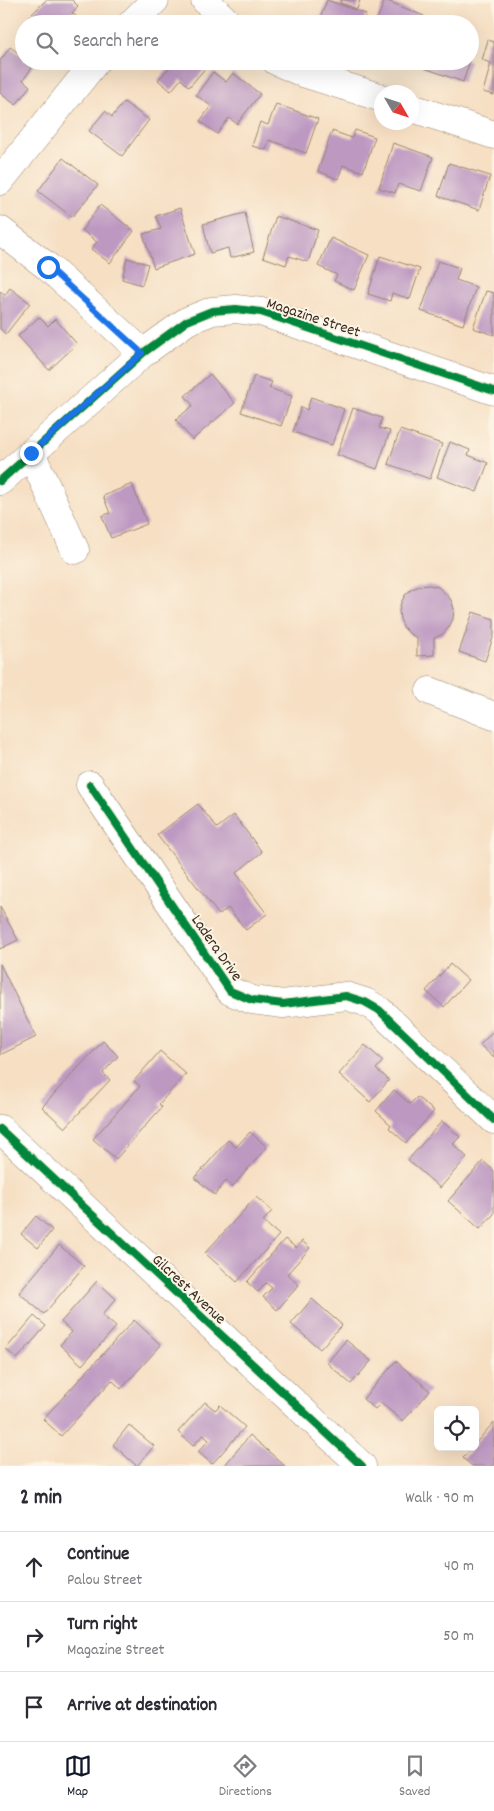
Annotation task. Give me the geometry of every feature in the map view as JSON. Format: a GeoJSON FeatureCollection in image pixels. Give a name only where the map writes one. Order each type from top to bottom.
{"type":"FeatureCollection","features":[{"type":"Feature","properties":{"kind":"street"},"geometry":{"type":"LineString","coordinates":[[140,15],[155,0]]}},
{"type":"Feature","properties":{"kind":"street"},"geometry":{"type":"LineString","coordinates":[[205,0],[220,15]]}},
{"type":"Feature","properties":{"kind":"street"},"geometry":{"type":"LineString","coordinates":[[0,181],[89,70]]}},
{"type":"Feature","properties":{"kind":"street"},"geometry":{"type":"LineString","coordinates":[[296,70],[374,95]]}},
{"type":"Feature","properties":{"kind":"street"},"geometry":{"type":"LineString","coordinates":[[419,110],[494,135]]}},
{"type":"Feature","properties":{"kind":"street"},"geometry":{"type":"LineString","coordinates":[[0,230],[48,267],[142,353]]}},
{"type":"Feature","properties":{"kind":"street","name":"Magazine Street"},"geometry":{"type":"LineString","coordinates":[[0,481],[142,353],[187,321],[212,311],[236,309],[261,312],[494,391]]}},
{"type":"Feature","properties":{"kind":"street"},"geometry":{"type":"LineString","coordinates":[[31,453],[76,550]]}},
{"type":"Feature","properties":{"kind":"street"},"geometry":{"type":"LineString","coordinates":[[430,691],[494,716]]}},
{"type":"Feature","properties":{"kind":"street","name":"Ladera Drive"},"geometry":{"type":"LineString","coordinates":[[90,785],[230,991],[252,1000],[283,1004],[346,996],[365,1002],[379,1010],[494,1120]]}},
{"type":"Feature","properties":{"kind":"street","name":"Gilcrest Avenue"},"geometry":{"type":"LineString","coordinates":[[0,1129],[362,1466]]}},
{"type":"Feature","properties":{"kind":"building"},"geometry":{"type":"Polygon","coordinates":[[[46,0],[72,0],[78,6],[72,13],[74,15],[31,15],[46,0]]]}},
{"type":"Feature","properties":{"kind":"building"},"geometry":{"type":"Polygon","coordinates":[[[327,0],[366,14],[366,15],[321,15],[327,0]]]}},
{"type":"Feature","properties":{"kind":"building"},"geometry":{"type":"Polygon","coordinates":[[[341,0],[360,0],[357,9],[340,3],[341,0]]]}},
{"type":"Feature","properties":{"kind":"building"},"geometry":{"type":"Polygon","coordinates":[[[385,0],[422,15],[379,15],[385,0]]]}},
{"type":"Feature","properties":{"kind":"building"},"geometry":{"type":"Polygon","coordinates":[[[488,40],[494,42],[494,95],[483,92],[491,63],[482,60],[488,40]]]}},
{"type":"Feature","properties":{"kind":"building"},"geometry":{"type":"Polygon","coordinates":[[[10,47],[15,51],[15,70],[30,70],[23,80],[30,86],[16,105],[0,93],[0,61],[10,47]]]}},
{"type":"Feature","properties":{"kind":"building"},"geometry":{"type":"Polygon","coordinates":[[[167,70],[204,70],[189,87],[181,79],[171,91],[158,80],[167,70]]]}},
{"type":"Feature","properties":{"kind":"building"},"geometry":{"type":"Polygon","coordinates":[[[430,70],[467,70],[463,82],[430,70]]]}},
{"type":"Feature","properties":{"kind":"building"},"geometry":{"type":"Polygon","coordinates":[[[213,72],[226,82],[233,73],[260,94],[237,124],[229,118],[217,134],[200,121],[211,106],[196,95],[213,72]]]}},
{"type":"Feature","properties":{"kind":"building"},"geometry":{"type":"Polygon","coordinates":[[[124,102],[149,120],[122,156],[89,131],[105,111],[112,117],[124,102]]]}},
{"type":"Feature","properties":{"kind":"building"},"geometry":{"type":"Polygon","coordinates":[[[276,104],[318,119],[306,153],[269,140],[266,150],[252,146],[260,122],[268,125],[276,104]]]}},
{"type":"Feature","properties":{"kind":"building"},"geometry":{"type":"Polygon","coordinates":[[[355,130],[375,137],[363,172],[343,165],[338,179],[318,171],[332,131],[352,138],[355,130]]]}},
{"type":"Feature","properties":{"kind":"building"},"geometry":{"type":"Polygon","coordinates":[[[393,143],[433,157],[421,191],[398,184],[395,193],[379,188],[393,143]]]}},
{"type":"Feature","properties":{"kind":"building"},"geometry":{"type":"Polygon","coordinates":[[[63,158],[98,185],[72,217],[38,191],[63,158]]]}},
{"type":"Feature","properties":{"kind":"building"},"geometry":{"type":"Polygon","coordinates":[[[449,163],[490,176],[479,210],[438,196],[449,163]]]}},
{"type":"Feature","properties":{"kind":"building"},"geometry":{"type":"Polygon","coordinates":[[[100,205],[134,231],[110,263],[91,249],[97,242],[82,230],[100,205]]]}},
{"type":"Feature","properties":{"kind":"building"},"geometry":{"type":"Polygon","coordinates":[[[180,208],[195,254],[154,268],[143,234],[161,229],[156,216],[180,208]]]}},
{"type":"Feature","properties":{"kind":"building"},"geometry":{"type":"Polygon","coordinates":[[[245,213],[254,252],[230,258],[228,248],[210,253],[203,224],[245,213]]]}},
{"type":"Feature","properties":{"kind":"building"},"geometry":{"type":"Polygon","coordinates":[[[276,216],[318,230],[308,262],[289,256],[286,265],[263,257],[276,216]]]}},
{"type":"Feature","properties":{"kind":"building"},"geometry":{"type":"Polygon","coordinates":[[[331,238],[369,255],[354,290],[334,281],[337,275],[318,266],[331,238]]]}},
{"type":"Feature","properties":{"kind":"building"},"geometry":{"type":"Polygon","coordinates":[[[380,256],[420,269],[410,299],[392,293],[390,301],[368,294],[380,256]]]}},
{"type":"Feature","properties":{"kind":"building"},"geometry":{"type":"Polygon","coordinates":[[[127,258],[148,264],[142,285],[122,279],[127,258]]]}},
{"type":"Feature","properties":{"kind":"building"},"geometry":{"type":"Polygon","coordinates":[[[438,261],[460,268],[456,280],[476,287],[463,325],[421,311],[438,261]]]}},
{"type":"Feature","properties":{"kind":"building"},"geometry":{"type":"Polygon","coordinates":[[[10,288],[30,303],[6,334],[0,329],[0,291],[5,295],[10,288]]]}},
{"type":"Feature","properties":{"kind":"building"},"geometry":{"type":"Polygon","coordinates":[[[486,291],[494,293],[494,335],[473,328],[486,291]]]}},
{"type":"Feature","properties":{"kind":"building"},"geometry":{"type":"Polygon","coordinates":[[[39,317],[48,326],[55,319],[77,344],[49,370],[18,336],[39,317]]]}},
{"type":"Feature","properties":{"kind":"building"},"geometry":{"type":"Polygon","coordinates":[[[210,374],[235,403],[192,440],[176,420],[193,405],[185,396],[210,374]]]}},
{"type":"Feature","properties":{"kind":"building"},"geometry":{"type":"Polygon","coordinates":[[[254,376],[272,382],[269,388],[292,396],[281,426],[241,412],[254,376]]]}},
{"type":"Feature","properties":{"kind":"building"},"geometry":{"type":"Polygon","coordinates":[[[311,397],[344,409],[332,445],[293,432],[301,407],[307,410],[311,397]]]}},
{"type":"Feature","properties":{"kind":"building"},"geometry":{"type":"Polygon","coordinates":[[[353,408],[382,418],[379,428],[390,431],[377,469],[337,455],[353,408]]]}},
{"type":"Feature","properties":{"kind":"building"},"geometry":{"type":"Polygon","coordinates":[[[400,430],[442,444],[430,479],[388,464],[400,430]]]}},
{"type":"Feature","properties":{"kind":"building"},"geometry":{"type":"Polygon","coordinates":[[[450,442],[470,450],[468,455],[488,463],[477,492],[437,477],[450,442]]]}},
{"type":"Feature","properties":{"kind":"building"},"geometry":{"type":"Polygon","coordinates":[[[132,484],[147,524],[111,538],[102,516],[110,513],[103,496],[132,484]]]}},
{"type":"Feature","properties":{"kind":"building"},"geometry":{"type":"Polygon","coordinates":[[[429,585],[438,587],[451,600],[454,609],[453,619],[443,634],[434,638],[434,655],[417,656],[417,638],[404,628],[399,611],[405,595],[412,589],[429,585]]]}},
{"type":"Feature","properties":{"kind":"building"},"geometry":{"type":"Polygon","coordinates":[[[473,612],[494,619],[494,635],[485,661],[459,652],[473,612]]]}},
{"type":"Feature","properties":{"kind":"building"},"geometry":{"type":"Polygon","coordinates":[[[198,804],[217,828],[234,815],[262,852],[236,873],[267,914],[246,930],[228,908],[219,915],[157,835],[198,804]]]}},
{"type":"Feature","properties":{"kind":"building"},"geometry":{"type":"Polygon","coordinates":[[[0,907],[18,940],[0,949],[0,907]]]}},
{"type":"Feature","properties":{"kind":"building"},"geometry":{"type":"Polygon","coordinates":[[[0,964],[36,1037],[0,1055],[0,964]]]}},
{"type":"Feature","properties":{"kind":"building"},"geometry":{"type":"Polygon","coordinates":[[[450,964],[468,980],[444,1007],[426,991],[450,964]]]}},
{"type":"Feature","properties":{"kind":"building"},"geometry":{"type":"Polygon","coordinates":[[[494,1030],[494,1058],[480,1045],[494,1030]]]}},
{"type":"Feature","properties":{"kind":"building"},"geometry":{"type":"Polygon","coordinates":[[[103,1041],[118,1056],[103,1073],[110,1080],[65,1128],[42,1107],[103,1041]]]}},
{"type":"Feature","properties":{"kind":"building"},"geometry":{"type":"Polygon","coordinates":[[[365,1045],[383,1061],[376,1069],[389,1080],[370,1102],[339,1074],[365,1045]]]}},
{"type":"Feature","properties":{"kind":"building"},"geometry":{"type":"Polygon","coordinates":[[[160,1051],[186,1074],[159,1104],[162,1107],[116,1159],[93,1139],[140,1086],[134,1081],[160,1051]]]}},
{"type":"Feature","properties":{"kind":"building"},"geometry":{"type":"Polygon","coordinates":[[[394,1090],[410,1104],[417,1097],[434,1111],[406,1143],[389,1128],[391,1125],[376,1111],[394,1090]]]}},
{"type":"Feature","properties":{"kind":"building"},"geometry":{"type":"Polygon","coordinates":[[[442,1121],[460,1137],[453,1144],[467,1157],[440,1188],[408,1160],[442,1121]]]}},
{"type":"Feature","properties":{"kind":"building"},"geometry":{"type":"Polygon","coordinates":[[[250,1132],[267,1147],[232,1187],[226,1181],[215,1195],[195,1178],[228,1140],[236,1147],[250,1132]]]}},
{"type":"Feature","properties":{"kind":"building"},"geometry":{"type":"Polygon","coordinates":[[[483,1161],[494,1171],[494,1214],[480,1229],[448,1201],[483,1161]]]}},
{"type":"Feature","properties":{"kind":"building"},"geometry":{"type":"Polygon","coordinates":[[[256,1197],[272,1211],[263,1221],[279,1235],[237,1282],[205,1253],[256,1197]]]}},
{"type":"Feature","properties":{"kind":"building"},"geometry":{"type":"Polygon","coordinates":[[[36,1216],[52,1230],[38,1248],[21,1234],[36,1216]]]}},
{"type":"Feature","properties":{"kind":"building"},"geometry":{"type":"Polygon","coordinates":[[[285,1239],[296,1248],[302,1241],[310,1248],[287,1274],[299,1285],[277,1310],[263,1297],[272,1288],[266,1283],[258,1292],[247,1282],[285,1239]]]}},
{"type":"Feature","properties":{"kind":"building"},"geometry":{"type":"Polygon","coordinates":[[[59,1245],[84,1266],[44,1314],[19,1293],[59,1245]]]}},
{"type":"Feature","properties":{"kind":"building"},"geometry":{"type":"Polygon","coordinates":[[[97,1281],[116,1299],[102,1315],[116,1327],[82,1365],[60,1345],[72,1332],[61,1322],[97,1281]]]}},
{"type":"Feature","properties":{"kind":"building"},"geometry":{"type":"Polygon","coordinates":[[[312,1299],[342,1325],[320,1349],[291,1324],[312,1299]]]}},
{"type":"Feature","properties":{"kind":"building"},"geometry":{"type":"Polygon","coordinates":[[[34,1316],[46,1326],[17,1359],[6,1349],[34,1316]]]}},
{"type":"Feature","properties":{"kind":"building"},"geometry":{"type":"Polygon","coordinates":[[[134,1320],[161,1345],[121,1389],[112,1380],[61,1436],[43,1419],[134,1320]]]}},
{"type":"Feature","properties":{"kind":"building"},"geometry":{"type":"Polygon","coordinates":[[[346,1340],[371,1361],[351,1384],[327,1363],[346,1340]]]}},
{"type":"Feature","properties":{"kind":"building"},"geometry":{"type":"Polygon","coordinates":[[[396,1361],[430,1391],[403,1421],[381,1403],[375,1409],[363,1399],[396,1361]]]}},
{"type":"Feature","properties":{"kind":"building"},"geometry":{"type":"Polygon","coordinates":[[[205,1402],[215,1410],[220,1405],[245,1427],[212,1464],[198,1452],[209,1440],[203,1435],[193,1446],[178,1432],[205,1402]]]}},
{"type":"Feature","properties":{"kind":"building"},"geometry":{"type":"Polygon","coordinates":[[[494,1422],[494,1466],[472,1466],[463,1458],[469,1451],[479,1451],[479,1439],[494,1422]]]}},
{"type":"Feature","properties":{"kind":"building"},"geometry":{"type":"Polygon","coordinates":[[[129,1425],[154,1446],[137,1466],[113,1445],[129,1425]]]}},
{"type":"Feature","properties":{"kind":"building"},"geometry":{"type":"Polygon","coordinates":[[[250,1435],[285,1466],[224,1466],[250,1435]]]}},
{"type":"Feature","properties":{"kind":"cycle path"},"geometry":{"type":"LineString","coordinates":[[0,481],[143,353],[187,321],[212,311],[236,309],[261,312],[494,391]]}},
{"type":"Feature","properties":{"kind":"cycle path"},"geometry":{"type":"LineString","coordinates":[[90,785],[230,991],[252,1000],[283,1004],[346,996],[365,1002],[379,1010],[494,1120]]}},
{"type":"Feature","properties":{"kind":"cycle path"},"geometry":{"type":"LineString","coordinates":[[0,1129],[362,1466]]}},
{"type":"Feature","properties":{"kind":"route"},"geometry":{"type":"LineString","coordinates":[[31,453],[142,353],[48,267]]}}]}
